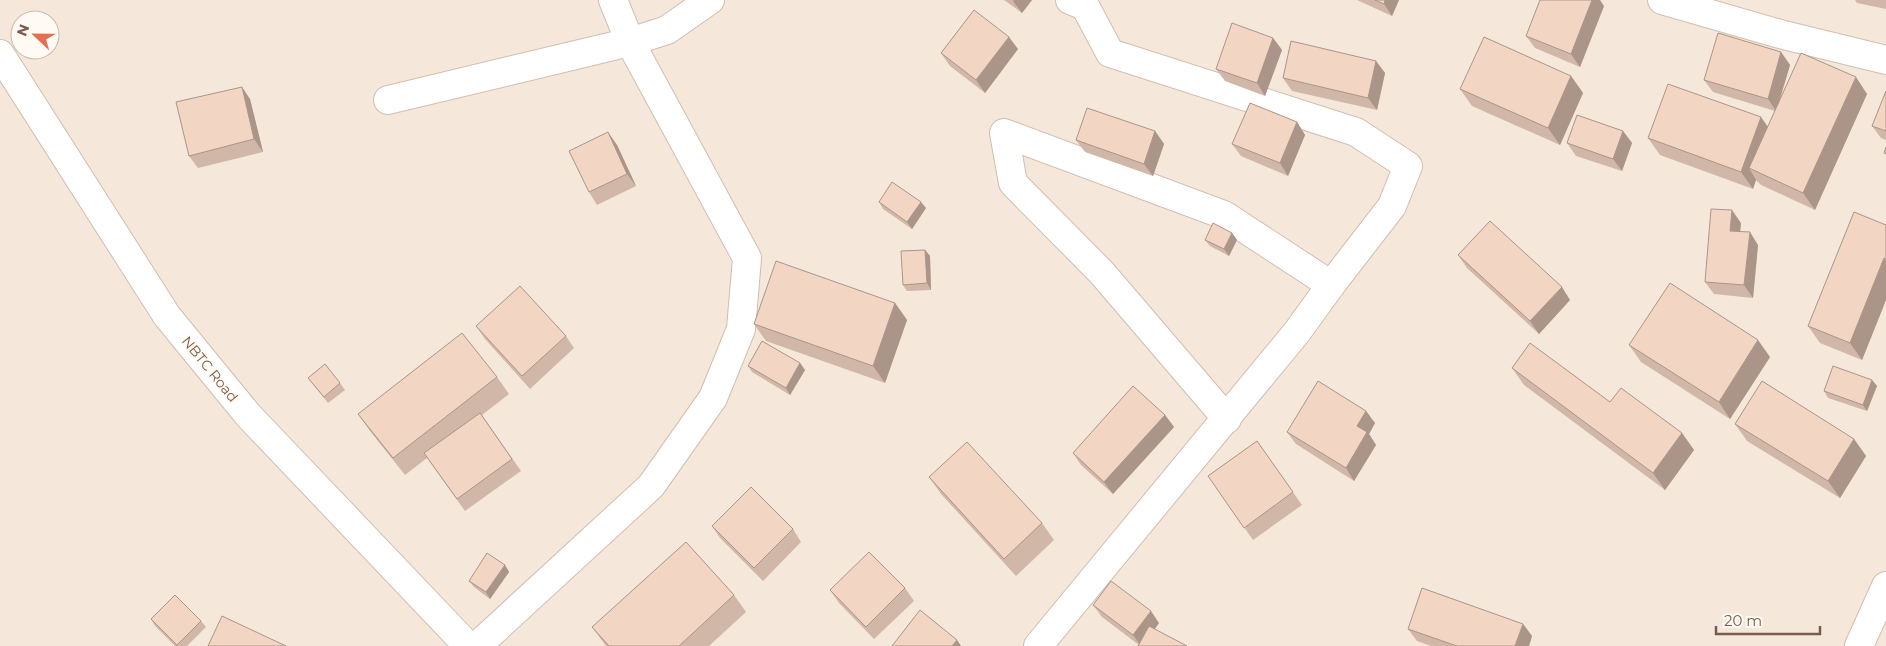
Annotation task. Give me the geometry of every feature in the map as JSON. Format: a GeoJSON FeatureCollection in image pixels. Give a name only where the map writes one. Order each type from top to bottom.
{"type":"FeatureCollection","features":[{"type":"Feature","properties":{"kind":"street"},"geometry":{"type":"LineString","coordinates":[[477,646],[651,486],[714,398],[741,329],[747,258],[630,42],[613,0]]}},
{"type":"Feature","properties":{"kind":"street"},"geometry":{"type":"LineString","coordinates":[[388,100],[630,42],[667,30],[710,0]]}},
{"type":"Feature","properties":{"kind":"street"},"geometry":{"type":"LineString","coordinates":[[1662,0],[1780,34],[1886,60]]}},
{"type":"Feature","properties":{"kind":"street"},"geometry":{"type":"LineString","coordinates":[[1038,646],[1297,332],[1331,284],[1392,206],[1408,166],[1356,132],[1110,53],[1081,2]]}},
{"type":"Feature","properties":{"kind":"street","name":"NBTC Road"},"geometry":{"type":"LineString","coordinates":[[0,54],[168,316],[248,416],[468,646]]}},
{"type":"Feature","properties":{"kind":"street"},"geometry":{"type":"LineString","coordinates":[[1227,419],[1102,273],[1013,183],[1004,133],[1224,215],[1331,284]]}},
{"type":"Feature","properties":{"kind":"street"},"geometry":{"type":"LineString","coordinates":[[1859,646],[1886,586]]}},
{"type":"Feature","properties":{"kind":"shaded area"},"geometry":{"type":"Polygon","coordinates":[[[0,0],[1886,0],[1886,646],[0,646],[0,0]]]}},
{"type":"Feature","properties":{"kind":"building"},"geometry":{"type":"Polygon","coordinates":[[[1375,0],[1385,0],[1384,4],[1375,0]]]}},
{"type":"Feature","properties":{"kind":"building"},"geometry":{"type":"Polygon","coordinates":[[[1540,0],[1592,0],[1571,54],[1526,36],[1540,0]]]}},
{"type":"Feature","properties":{"kind":"building"},"geometry":{"type":"Polygon","coordinates":[[[974,10],[1009,37],[976,80],[941,53],[974,10]]]}},
{"type":"Feature","properties":{"kind":"building"},"geometry":{"type":"Polygon","coordinates":[[[1232,23],[1273,38],[1257,83],[1216,69],[1232,23]]]}},
{"type":"Feature","properties":{"kind":"building"},"geometry":{"type":"Polygon","coordinates":[[[1718,33],[1781,52],[1768,99],[1704,80],[1718,33]]]}},
{"type":"Feature","properties":{"kind":"building"},"geometry":{"type":"Polygon","coordinates":[[[1484,37],[1571,76],[1548,128],[1460,89],[1484,37]]]}},
{"type":"Feature","properties":{"kind":"building"},"geometry":{"type":"Polygon","coordinates":[[[1291,41],[1376,61],[1368,98],[1283,78],[1291,41]]]}},
{"type":"Feature","properties":{"kind":"building"},"geometry":{"type":"Polygon","coordinates":[[[1801,53],[1856,77],[1803,193],[1749,168],[1801,53]]]}},
{"type":"Feature","properties":{"kind":"building"},"geometry":{"type":"Polygon","coordinates":[[[1668,84],[1761,117],[1741,172],[1648,138],[1668,84]]]}},
{"type":"Feature","properties":{"kind":"building"},"geometry":{"type":"Polygon","coordinates":[[[242,87],[254,139],[189,156],[176,102],[242,87]]]}},
{"type":"Feature","properties":{"kind":"building"},"geometry":{"type":"Polygon","coordinates":[[[1886,91],[1886,131],[1872,126],[1886,91]]]}},
{"type":"Feature","properties":{"kind":"building"},"geometry":{"type":"Polygon","coordinates":[[[1250,103],[1297,122],[1280,163],[1232,144],[1250,103]]]}},
{"type":"Feature","properties":{"kind":"building"},"geometry":{"type":"Polygon","coordinates":[[[1087,108],[1155,131],[1144,164],[1076,140],[1087,108]]]}},
{"type":"Feature","properties":{"kind":"building"},"geometry":{"type":"Polygon","coordinates":[[[1577,115],[1623,131],[1613,159],[1567,143],[1577,115]]]}},
{"type":"Feature","properties":{"kind":"building"},"geometry":{"type":"Polygon","coordinates":[[[608,132],[627,174],[589,192],[569,151],[608,132]]]}},
{"type":"Feature","properties":{"kind":"building"},"geometry":{"type":"Polygon","coordinates":[[[892,182],[921,202],[907,222],[879,202],[892,182]]]}},
{"type":"Feature","properties":{"kind":"building"},"geometry":{"type":"Polygon","coordinates":[[[1711,209],[1732,210],[1730,231],[1750,232],[1744,285],[1705,282],[1711,209]]]}},
{"type":"Feature","properties":{"kind":"building"},"geometry":{"type":"Polygon","coordinates":[[[1854,212],[1886,225],[1886,259],[1884,258],[1850,343],[1808,326],[1854,212]]]}},
{"type":"Feature","properties":{"kind":"building"},"geometry":{"type":"Polygon","coordinates":[[[1490,221],[1562,287],[1530,321],[1458,255],[1490,221]]]}},
{"type":"Feature","properties":{"kind":"building"},"geometry":{"type":"Polygon","coordinates":[[[1213,223],[1232,233],[1224,249],[1205,240],[1213,223]]]}},
{"type":"Feature","properties":{"kind":"building"},"geometry":{"type":"Polygon","coordinates":[[[925,250],[927,283],[903,285],[901,251],[925,250]]]}},
{"type":"Feature","properties":{"kind":"building"},"geometry":{"type":"Polygon","coordinates":[[[776,261],[895,303],[873,366],[754,324],[776,261]]]}},
{"type":"Feature","properties":{"kind":"building"},"geometry":{"type":"Polygon","coordinates":[[[1670,283],[1758,340],[1719,402],[1629,345],[1670,283]]]}},
{"type":"Feature","properties":{"kind":"building"},"geometry":{"type":"Polygon","coordinates":[[[520,286],[566,336],[522,376],[476,326],[520,286]]]}},
{"type":"Feature","properties":{"kind":"building"},"geometry":{"type":"Polygon","coordinates":[[[462,333],[497,377],[393,458],[358,414],[462,333]]]}},
{"type":"Feature","properties":{"kind":"building"},"geometry":{"type":"Polygon","coordinates":[[[762,341],[800,363],[786,388],[748,366],[762,341]]]}},
{"type":"Feature","properties":{"kind":"building"},"geometry":{"type":"Polygon","coordinates":[[[1530,343],[1610,402],[1621,388],[1682,433],[1653,473],[1512,368],[1530,343]]]}},
{"type":"Feature","properties":{"kind":"building"},"geometry":{"type":"Polygon","coordinates":[[[325,364],[340,383],[324,397],[308,378],[325,364]]]}},
{"type":"Feature","properties":{"kind":"building"},"geometry":{"type":"Polygon","coordinates":[[[1833,366],[1872,380],[1863,405],[1824,391],[1833,366]]]}},
{"type":"Feature","properties":{"kind":"building"},"geometry":{"type":"Polygon","coordinates":[[[1318,381],[1366,411],[1357,426],[1367,432],[1346,468],[1287,432],[1318,381]]]}},
{"type":"Feature","properties":{"kind":"building"},"geometry":{"type":"Polygon","coordinates":[[[1762,381],[1854,439],[1828,481],[1735,424],[1762,381]]]}},
{"type":"Feature","properties":{"kind":"building"},"geometry":{"type":"Polygon","coordinates":[[[1133,386],[1165,415],[1104,482],[1073,453],[1133,386]]]}},
{"type":"Feature","properties":{"kind":"building"},"geometry":{"type":"Polygon","coordinates":[[[480,413],[512,459],[457,499],[424,453],[480,413]]]}},
{"type":"Feature","properties":{"kind":"building"},"geometry":{"type":"Polygon","coordinates":[[[1257,441],[1293,492],[1244,528],[1208,476],[1257,441]]]}},
{"type":"Feature","properties":{"kind":"building"},"geometry":{"type":"Polygon","coordinates":[[[967,442],[1042,523],[1004,559],[929,477],[967,442]]]}},
{"type":"Feature","properties":{"kind":"building"},"geometry":{"type":"Polygon","coordinates":[[[751,487],[793,529],[754,568],[712,526],[751,487]]]}},
{"type":"Feature","properties":{"kind":"building"},"geometry":{"type":"Polygon","coordinates":[[[686,542],[734,595],[679,646],[609,646],[592,627],[686,542]]]}},
{"type":"Feature","properties":{"kind":"building"},"geometry":{"type":"Polygon","coordinates":[[[869,552],[905,588],[866,627],[830,590],[869,552]]]}},
{"type":"Feature","properties":{"kind":"building"},"geometry":{"type":"Polygon","coordinates":[[[487,553],[505,565],[486,592],[469,581],[487,553]]]}},
{"type":"Feature","properties":{"kind":"building"},"geometry":{"type":"Polygon","coordinates":[[[1111,581],[1151,611],[1133,635],[1093,605],[1111,581]]]}},
{"type":"Feature","properties":{"kind":"building"},"geometry":{"type":"Polygon","coordinates":[[[1422,588],[1523,624],[1515,646],[1457,646],[1408,629],[1422,588]]]}},
{"type":"Feature","properties":{"kind":"building"},"geometry":{"type":"Polygon","coordinates":[[[175,595],[201,621],[177,645],[151,619],[175,595]]]}},
{"type":"Feature","properties":{"kind":"building"},"geometry":{"type":"Polygon","coordinates":[[[920,610],[957,640],[952,646],[892,646],[920,610]]]}},
{"type":"Feature","properties":{"kind":"building"},"geometry":{"type":"Polygon","coordinates":[[[222,616],[286,646],[208,646],[222,616]]]}},
{"type":"Feature","properties":{"kind":"building"},"geometry":{"type":"Polygon","coordinates":[[[1149,626],[1187,646],[1138,646],[1149,626]]]}}]}
